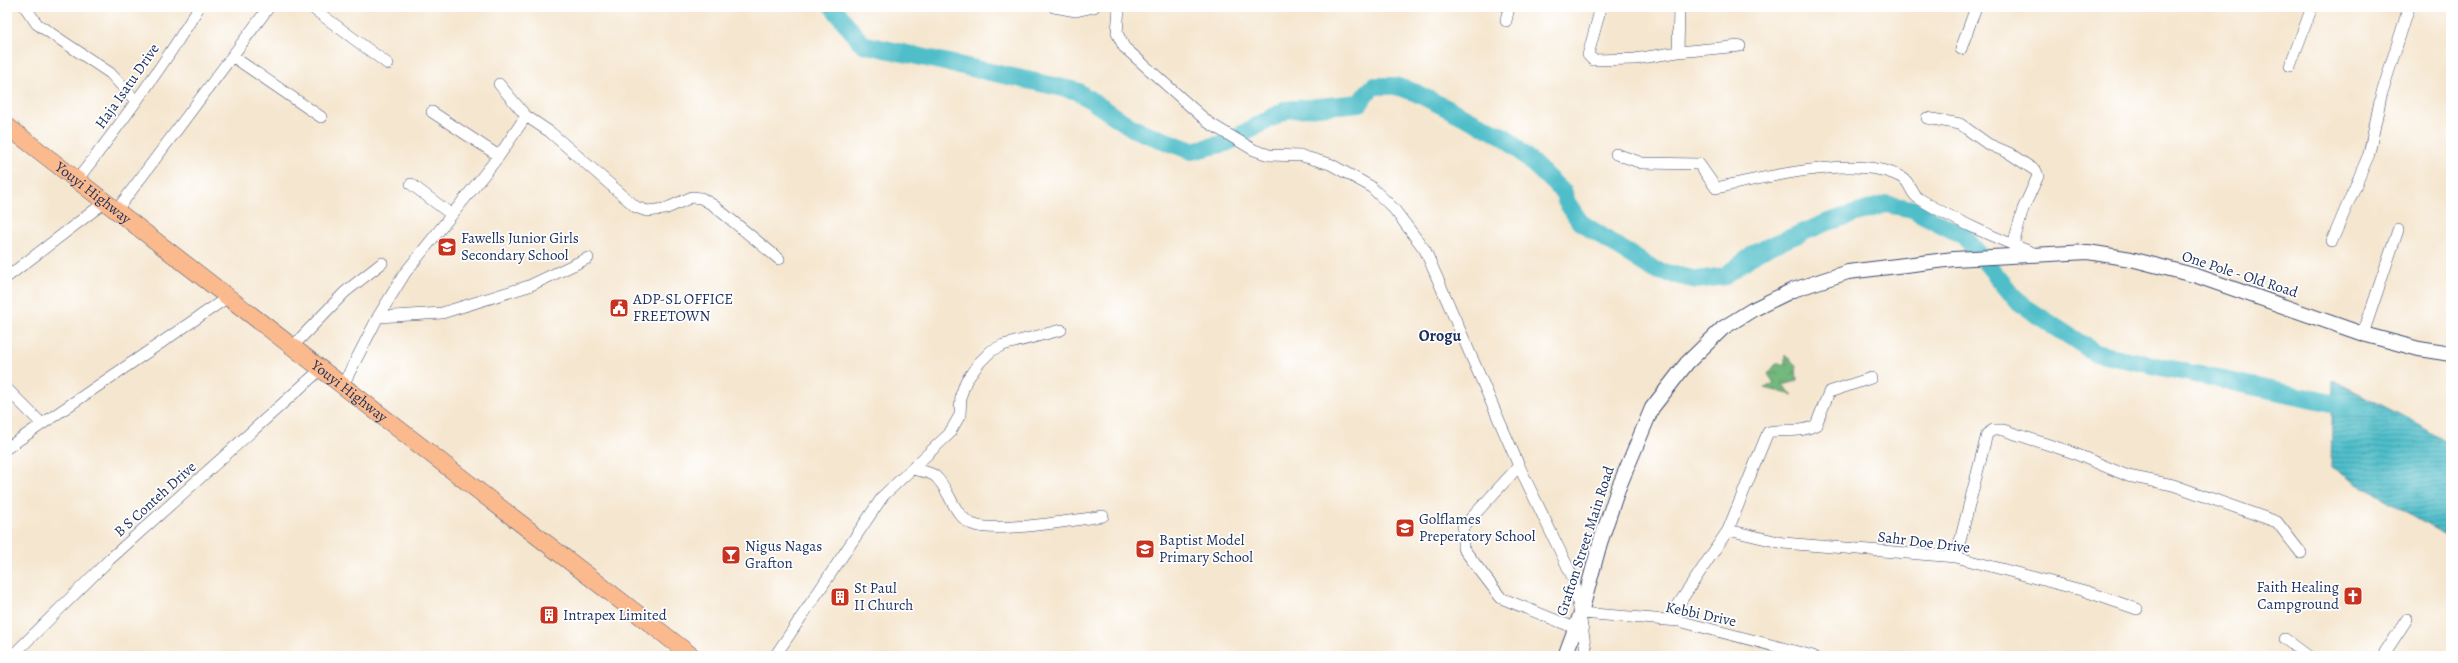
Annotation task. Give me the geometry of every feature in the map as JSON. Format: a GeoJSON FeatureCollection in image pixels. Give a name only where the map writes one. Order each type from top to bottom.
{"type":"FeatureCollection","features":[{"type":"Feature","properties":{"kind":"main road","name":"Youyi Highway"},"geometry":{"type":"LineString","coordinates":[[7,126],[228,297],[291,348],[343,385],[692,656]]}},
{"type":"Feature","properties":{"kind":"street"},"geometry":{"type":"LineString","coordinates":[[25,7],[37,24],[110,73],[135,100]]}},
{"type":"Feature","properties":{"kind":"street","name":"Haja Isatu Drive"},"geometry":{"type":"LineString","coordinates":[[77,180],[183,34],[198,7]]}},
{"type":"Feature","properties":{"kind":"street"},"geometry":{"type":"LineString","coordinates":[[7,277],[111,206],[232,56],[269,7]]}},
{"type":"Feature","properties":{"kind":"street"},"geometry":{"type":"LineString","coordinates":[[311,7],[388,64]]}},
{"type":"Feature","properties":{"kind":"street"},"geometry":{"type":"LineString","coordinates":[[1054,7],[1076,11],[1094,7]]}},
{"type":"Feature","properties":{"kind":"street"},"geometry":{"type":"LineString","coordinates":[[1119,7],[1117,32],[1124,47],[1209,123],[1254,150],[1269,155],[1302,156],[1330,164],[1370,186],[1394,209],[1425,250],[1519,466],[1574,580],[1588,656]]}},
{"type":"Feature","properties":{"kind":"street"},"geometry":{"type":"LineString","coordinates":[[1506,20],[1509,7]]}},
{"type":"Feature","properties":{"kind":"street"},"geometry":{"type":"LineString","coordinates":[[1601,7],[1588,55],[1593,60],[1635,59],[1678,52],[1740,46]]}},
{"type":"Feature","properties":{"kind":"street"},"geometry":{"type":"LineString","coordinates":[[1678,52],[1679,7]]}},
{"type":"Feature","properties":{"kind":"street"},"geometry":{"type":"LineString","coordinates":[[1961,49],[1976,7]]}},
{"type":"Feature","properties":{"kind":"street"},"geometry":{"type":"LineString","coordinates":[[2290,66],[2312,7]]}},
{"type":"Feature","properties":{"kind":"street"},"geometry":{"type":"LineString","coordinates":[[2332,241],[2368,154],[2381,96],[2408,7]]}},
{"type":"Feature","properties":{"kind":"street"},"geometry":{"type":"LineString","coordinates":[[232,56],[321,117]]}},
{"type":"Feature","properties":{"kind":"street"},"geometry":{"type":"LineString","coordinates":[[499,84],[526,116],[550,132],[636,207],[646,211],[665,209],[692,197],[701,198],[713,205],[779,259]]}},
{"type":"Feature","properties":{"kind":"street"},"geometry":{"type":"LineString","coordinates":[[432,112],[499,156]]}},
{"type":"Feature","properties":{"kind":"street"},"geometry":{"type":"LineString","coordinates":[[343,385],[378,317],[405,273],[499,156],[526,116]]}},
{"type":"Feature","properties":{"kind":"street"},"geometry":{"type":"LineString","coordinates":[[1616,154],[1642,163],[1699,164],[1716,188],[1768,176],[1853,166],[1884,171],[1905,179],[1916,197],[2014,250],[2023,209],[2036,184],[2038,176],[2036,171],[2009,153],[1988,144],[1960,124],[1927,118]]}},
{"type":"Feature","properties":{"kind":"street"},"geometry":{"type":"LineString","coordinates":[[411,184],[452,215]]}},
{"type":"Feature","properties":{"kind":"street"},"geometry":{"type":"LineString","coordinates":[[2363,334],[2398,230]]}},
{"type":"Feature","properties":{"kind":"street","name":"One Pole - Old Road"},"geometry":{"type":"LineString","coordinates":[[2014,250],[2037,254],[2088,252],[2131,259],[2197,276],[2363,334],[2419,349],[2451,354]]}},
{"type":"Feature","properties":{"kind":"street","name":"Grafton Street Main Road"},"geometry":{"type":"LineString","coordinates":[[1565,656],[1581,613],[1609,516],[1652,408],[1687,363],[1723,328],[1752,310],[1793,290],[1848,272],[2014,250]]}},
{"type":"Feature","properties":{"kind":"street"},"geometry":{"type":"LineString","coordinates":[[378,317],[442,313],[529,286],[588,258]]}},
{"type":"Feature","properties":{"kind":"street"},"geometry":{"type":"LineString","coordinates":[[291,348],[345,292],[382,263]]}},
{"type":"Feature","properties":{"kind":"street"},"geometry":{"type":"LineString","coordinates":[[7,448],[41,423],[228,297]]}},
{"type":"Feature","properties":{"kind":"street"},"geometry":{"type":"LineString","coordinates":[[775,656],[883,496],[949,434],[960,415],[961,395],[966,381],[979,362],[991,351],[1013,341],[1061,330]]}},
{"type":"Feature","properties":{"kind":"street","name":"B S Conteh Drive"},"geometry":{"type":"LineString","coordinates":[[12,656],[110,559],[322,369]]}},
{"type":"Feature","properties":{"kind":"street"},"geometry":{"type":"LineString","coordinates":[[1668,620],[1728,530],[1768,432],[1778,430],[1805,431],[1816,425],[1829,392],[1871,378]]}},
{"type":"Feature","properties":{"kind":"street"},"geometry":{"type":"LineString","coordinates":[[7,389],[41,423]]}},
{"type":"Feature","properties":{"kind":"street"},"geometry":{"type":"LineString","coordinates":[[1956,557],[1987,434],[1993,430],[2003,430],[2071,452],[2128,476],[2173,485],[2278,522],[2301,553]]}},
{"type":"Feature","properties":{"kind":"street"},"geometry":{"type":"LineString","coordinates":[[1519,466],[1463,527],[1463,548],[1501,598],[1575,628]]}},
{"type":"Feature","properties":{"kind":"street"},"geometry":{"type":"LineString","coordinates":[[912,469],[929,473],[936,477],[958,511],[972,524],[987,527],[1038,525],[1103,516]]}},
{"type":"Feature","properties":{"kind":"street","name":"Sahr Doe Drive"},"geometry":{"type":"LineString","coordinates":[[1728,530],[1783,543],[1956,557],[2085,591],[2137,609]]}},
{"type":"Feature","properties":{"kind":"street","name":"Kebbi Drive"},"geometry":{"type":"LineString","coordinates":[[1581,613],[1679,621],[1813,656]]}},
{"type":"Feature","properties":{"kind":"street"},"geometry":{"type":"LineString","coordinates":[[2384,656],[2407,619]]}},
{"type":"Feature","properties":{"kind":"street"},"geometry":{"type":"LineString","coordinates":[[2285,638],[2308,656]]}},
{"type":"Feature","properties":{"kind":"green space"},"geometry":{"type":"Polygon","coordinates":[[[1785,354],[1796,366],[1797,381],[1783,385],[1793,395],[1765,388],[1774,383],[1768,374],[1776,364],[1785,364],[1785,354]]]}},
{"type":"Feature","properties":{"kind":"water"},"geometry":{"type":"Polygon","coordinates":[[[2333,380],[2414,422],[2451,445],[2451,538],[2331,467],[2333,380]]]}},
{"type":"Feature","properties":{"kind":"waterway"},"geometry":{"type":"LineString","coordinates":[[833,7],[862,44],[1077,91],[1134,129],[1192,151],[1226,143],[1286,110],[1360,103],[1374,86],[1395,86],[1414,92],[1505,137],[1564,193],[1566,201],[1580,222],[1654,270],[1697,280],[1725,276],[1758,251],[1828,222],[1886,204],[1912,209],[1964,236],[2019,303],[2095,353],[2356,408]]}},
{"type":"Feature","properties":{"kind":"place","name":"Fawells Junior Girls Secondary School"},"geometry":{"type":"Point","coordinates":[447,247]}},
{"type":"Feature","properties":{"kind":"place","name":"ADP-SL OFFICE FREETOWN"},"geometry":{"type":"Point","coordinates":[619,308]}},
{"type":"Feature","properties":{"kind":"place","name":"Golflames Preperatory School"},"geometry":{"type":"Point","coordinates":[1405,528]}},
{"type":"Feature","properties":{"kind":"place","name":"Baptist Model Primary School"},"geometry":{"type":"Point","coordinates":[1145,549]}},
{"type":"Feature","properties":{"kind":"place","name":"Nigus Nagas Grafton"},"geometry":{"type":"Point","coordinates":[731,555]}},
{"type":"Feature","properties":{"kind":"place","name":"Faith Healing Campground"},"geometry":{"type":"Point","coordinates":[2353,596]}},
{"type":"Feature","properties":{"kind":"place","name":"St Paul II Church"},"geometry":{"type":"Point","coordinates":[840,597]}},
{"type":"Feature","properties":{"kind":"place","name":"Intrapex Limited"},"geometry":{"type":"Point","coordinates":[549,615]}},
{"type":"Feature","properties":{"kind":"district","name":"Orogu"},"geometry":{"type":"Point","coordinates":[1440,335]}}]}
